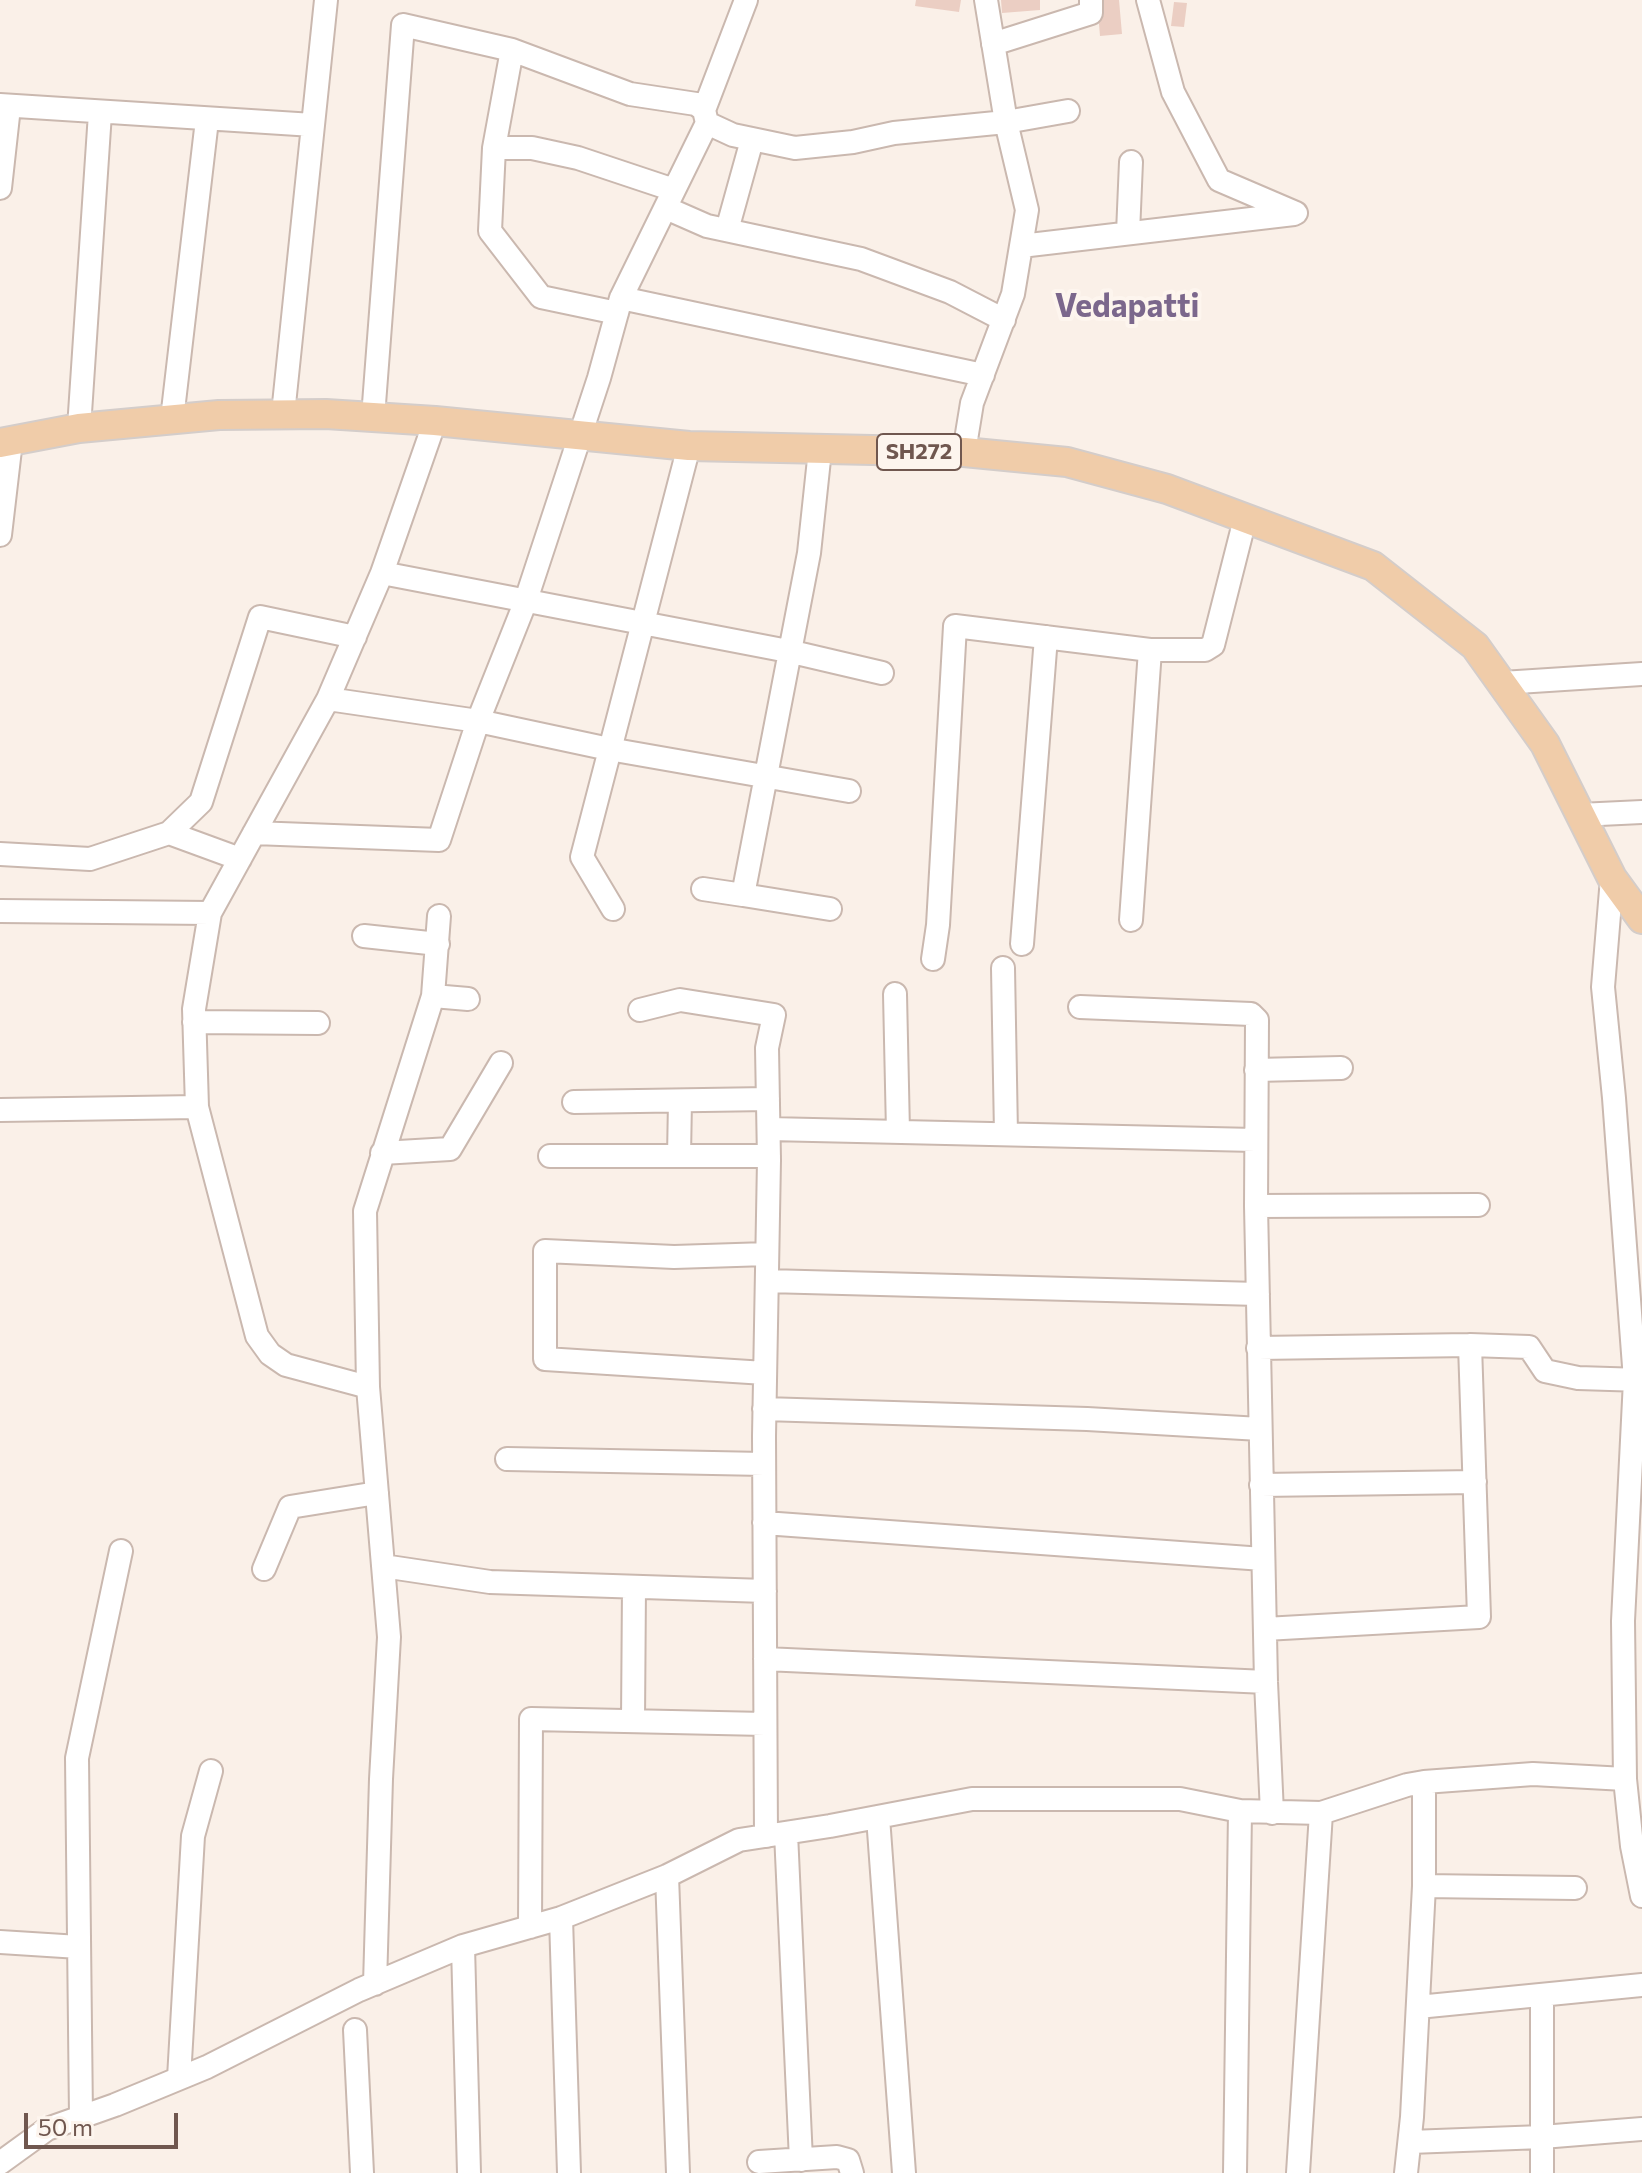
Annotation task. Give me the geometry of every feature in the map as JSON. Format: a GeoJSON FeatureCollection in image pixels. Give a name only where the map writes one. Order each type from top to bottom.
{"type":"FeatureCollection","features":[{"type":"Feature","properties":{"kind":"main road","name":"SH272"},"geometry":{"type":"LineString","coordinates":[[6,442],[79,428],[219,415],[373,417],[689,446],[964,452],[1067,462],[1167,489],[1373,566],[1475,646],[1545,744],[1612,878],[1642,919]]}},
{"type":"Feature","properties":{"kind":"street"},"geometry":{"type":"LineString","coordinates":[[283,414],[326,0]]}},
{"type":"Feature","properties":{"kind":"street"},"geometry":{"type":"LineString","coordinates":[[254,833],[439,840],[478,721],[525,603],[619,305],[706,116],[746,0]]}},
{"type":"Feature","properties":{"kind":"street"},"geometry":{"type":"LineString","coordinates":[[964,452],[972,403],[1013,294],[1027,210],[1006,122],[986,0]]}},
{"type":"Feature","properties":{"kind":"street"},"geometry":{"type":"LineString","coordinates":[[993,44],[1091,13],[1091,0]]}},
{"type":"Feature","properties":{"kind":"street"},"geometry":{"type":"LineString","coordinates":[[1021,246],[1296,213],[1219,180],[1173,92],[1148,0]]}},
{"type":"Feature","properties":{"kind":"street"},"geometry":{"type":"LineString","coordinates":[[373,417],[403,25],[512,50],[630,94],[689,103],[733,135],[795,148],[853,142],[894,133],[1006,122],[1068,111]]}},
{"type":"Feature","properties":{"kind":"street"},"geometry":{"type":"LineString","coordinates":[[512,50],[494,148],[490,231],[541,297],[619,305],[983,375]]}},
{"type":"Feature","properties":{"kind":"street"},"geometry":{"type":"LineString","coordinates":[[0,188],[4,106],[313,125]]}},
{"type":"Feature","properties":{"kind":"street"},"geometry":{"type":"LineString","coordinates":[[79,428],[100,113]]}},
{"type":"Feature","properties":{"kind":"street"},"geometry":{"type":"LineString","coordinates":[[172,419],[207,120]]}},
{"type":"Feature","properties":{"kind":"street"},"geometry":{"type":"LineString","coordinates":[[727,230],[752,140]]}},
{"type":"Feature","properties":{"kind":"street"},"geometry":{"type":"LineString","coordinates":[[494,148],[532,148],[578,158],[670,199],[707,226],[861,259],[950,292],[1004,320]]}},
{"type":"Feature","properties":{"kind":"street"},"geometry":{"type":"LineString","coordinates":[[1128,233],[1131,162]]}},
{"type":"Feature","properties":{"kind":"street"},"geometry":{"type":"LineString","coordinates":[[368,1387],[286,1365],[270,1354],[257,1336],[197,1107],[194,1009],[210,913],[328,699],[382,573],[435,421]]}},
{"type":"Feature","properties":{"kind":"street"},"geometry":{"type":"LineString","coordinates":[[0,535],[6,442]]}},
{"type":"Feature","properties":{"kind":"street"},"geometry":{"type":"LineString","coordinates":[[613,909],[582,857],[689,446]]}},
{"type":"Feature","properties":{"kind":"street"},"geometry":{"type":"LineString","coordinates":[[743,895],[809,553],[820,450]]}},
{"type":"Feature","properties":{"kind":"street"},"geometry":{"type":"LineString","coordinates":[[933,959],[938,925],[955,626],[1150,650],[1205,650],[1213,645],[1245,519]]}},
{"type":"Feature","properties":{"kind":"street"},"geometry":{"type":"LineString","coordinates":[[382,573],[525,603],[788,651],[882,673]]}},
{"type":"Feature","properties":{"kind":"street"},"geometry":{"type":"LineString","coordinates":[[0,854],[90,859],[169,833],[201,802],[260,617],[355,637]]}},
{"type":"Feature","properties":{"kind":"street"},"geometry":{"type":"LineString","coordinates":[[1022,944],[1046,637]]}},
{"type":"Feature","properties":{"kind":"street"},"geometry":{"type":"LineString","coordinates":[[1131,920],[1150,650]]}},
{"type":"Feature","properties":{"kind":"street"},"geometry":{"type":"LineString","coordinates":[[1502,683],[1642,674]]}},
{"type":"Feature","properties":{"kind":"street"},"geometry":{"type":"LineString","coordinates":[[328,699],[478,721],[609,749],[849,791]]}},
{"type":"Feature","properties":{"kind":"street"},"geometry":{"type":"LineString","coordinates":[[1579,815],[1642,812]]}},
{"type":"Feature","properties":{"kind":"street"},"geometry":{"type":"LineString","coordinates":[[169,833],[240,859]]}},
{"type":"Feature","properties":{"kind":"street"},"geometry":{"type":"LineString","coordinates":[[1612,878],[1603,987],[1638,1380],[1636,1504],[1623,1621],[1625,1779],[1642,1896]]}},
{"type":"Feature","properties":{"kind":"street"},"geometry":{"type":"LineString","coordinates":[[703,889],[830,909]]}},
{"type":"Feature","properties":{"kind":"street"},"geometry":{"type":"LineString","coordinates":[[0,911],[210,913]]}},
{"type":"Feature","properties":{"kind":"street"},"geometry":{"type":"LineString","coordinates":[[375,1984],[379,1810],[389,1637],[368,1387],[365,1211],[433,996],[439,916]]}},
{"type":"Feature","properties":{"kind":"street"},"geometry":{"type":"LineString","coordinates":[[364,936],[438,944]]}},
{"type":"Feature","properties":{"kind":"street"},"geometry":{"type":"LineString","coordinates":[[1003,968],[1006,1134]]}},
{"type":"Feature","properties":{"kind":"street"},"geometry":{"type":"LineString","coordinates":[[895,994],[898,1132]]}},
{"type":"Feature","properties":{"kind":"street"},"geometry":{"type":"LineString","coordinates":[[433,996],[468,999]]}},
{"type":"Feature","properties":{"kind":"street"},"geometry":{"type":"LineString","coordinates":[[640,1010],[680,1000],[774,1015],[767,1048],[765,1724],[801,2160]]}},
{"type":"Feature","properties":{"kind":"street"},"geometry":{"type":"LineString","coordinates":[[1080,1007],[1251,1014],[1257,1020],[1258,1348],[1272,1813]]}},
{"type":"Feature","properties":{"kind":"street"},"geometry":{"type":"LineString","coordinates":[[194,1022],[318,1023]]}},
{"type":"Feature","properties":{"kind":"street"},"geometry":{"type":"LineString","coordinates":[[382,1153],[450,1149],[501,1063]]}},
{"type":"Feature","properties":{"kind":"street"},"geometry":{"type":"LineString","coordinates":[[1256,1070],[1341,1068]]}},
{"type":"Feature","properties":{"kind":"street"},"geometry":{"type":"LineString","coordinates":[[574,1102],[768,1099]]}},
{"type":"Feature","properties":{"kind":"street"},"geometry":{"type":"LineString","coordinates":[[679,1156],[680,1101]]}},
{"type":"Feature","properties":{"kind":"street"},"geometry":{"type":"LineString","coordinates":[[0,1110],[197,1107]]}},
{"type":"Feature","properties":{"kind":"street"},"geometry":{"type":"LineString","coordinates":[[769,1129],[1255,1140]]}},
{"type":"Feature","properties":{"kind":"street"},"geometry":{"type":"LineString","coordinates":[[550,1156],[769,1156]]}},
{"type":"Feature","properties":{"kind":"street"},"geometry":{"type":"LineString","coordinates":[[1256,1206],[1478,1205]]}},
{"type":"Feature","properties":{"kind":"street"},"geometry":{"type":"LineString","coordinates":[[765,1373],[545,1359],[545,1251],[674,1257],[767,1254]]}},
{"type":"Feature","properties":{"kind":"street"},"geometry":{"type":"LineString","coordinates":[[767,1281],[1258,1294]]}},
{"type":"Feature","properties":{"kind":"street"},"geometry":{"type":"LineString","coordinates":[[1265,1629],[1479,1617],[1470,1345]]}},
{"type":"Feature","properties":{"kind":"street"},"geometry":{"type":"LineString","coordinates":[[1258,1348],[1529,1347],[1545,1371],[1578,1378],[1638,1380]]}},
{"type":"Feature","properties":{"kind":"street"},"geometry":{"type":"LineString","coordinates":[[764,1409],[1087,1419],[1260,1429]]}},
{"type":"Feature","properties":{"kind":"street"},"geometry":{"type":"LineString","coordinates":[[507,1459],[764,1464]]}},
{"type":"Feature","properties":{"kind":"street"},"geometry":{"type":"LineString","coordinates":[[1261,1485],[1475,1482]]}},
{"type":"Feature","properties":{"kind":"street"},"geometry":{"type":"LineString","coordinates":[[264,1569],[290,1507],[377,1493]]}},
{"type":"Feature","properties":{"kind":"street"},"geometry":{"type":"LineString","coordinates":[[764,1523],[1263,1559]]}},
{"type":"Feature","properties":{"kind":"street"},"geometry":{"type":"LineString","coordinates":[[81,2117],[77,1758],[121,1551]]}},
{"type":"Feature","properties":{"kind":"street"},"geometry":{"type":"LineString","coordinates":[[383,1566],[490,1582],[765,1591]]}},
{"type":"Feature","properties":{"kind":"street"},"geometry":{"type":"LineString","coordinates":[[633,1721],[634,1587]]}},
{"type":"Feature","properties":{"kind":"street"},"geometry":{"type":"LineString","coordinates":[[765,1659],[1266,1682]]}},
{"type":"Feature","properties":{"kind":"street"},"geometry":{"type":"LineString","coordinates":[[530,1927],[531,1719],[765,1724]]}},
{"type":"Feature","properties":{"kind":"street"},"geometry":{"type":"LineString","coordinates":[[179,2078],[193,1836],[211,1771]]}},
{"type":"Feature","properties":{"kind":"street"},"geometry":{"type":"LineString","coordinates":[[0,2163],[47,2129],[179,2078],[375,1984],[463,1946],[561,1918],[667,1876],[739,1840],[972,1799],[1180,1799],[1240,1811],[1321,1813],[1424,1782],[1533,1774],[1625,1779]]}},
{"type":"Feature","properties":{"kind":"street"},"geometry":{"type":"LineString","coordinates":[[1406,2173],[1424,1886],[1424,1782]]}},
{"type":"Feature","properties":{"kind":"street"},"geometry":{"type":"LineString","coordinates":[[1235,2173],[1240,1811]]}},
{"type":"Feature","properties":{"kind":"street"},"geometry":{"type":"LineString","coordinates":[[1298,2173],[1321,1813]]}},
{"type":"Feature","properties":{"kind":"street"},"geometry":{"type":"LineString","coordinates":[[878,1817],[904,2173]]}},
{"type":"Feature","properties":{"kind":"street"},"geometry":{"type":"LineString","coordinates":[[667,1876],[678,2173]]}},
{"type":"Feature","properties":{"kind":"street"},"geometry":{"type":"LineString","coordinates":[[1424,1886],[1575,1888]]}},
{"type":"Feature","properties":{"kind":"street"},"geometry":{"type":"LineString","coordinates":[[561,1918],[569,2173]]}},
{"type":"Feature","properties":{"kind":"street"},"geometry":{"type":"LineString","coordinates":[[0,1942],[79,1947]]}},
{"type":"Feature","properties":{"kind":"street"},"geometry":{"type":"LineString","coordinates":[[463,1946],[469,2173]]}},
{"type":"Feature","properties":{"kind":"street"},"geometry":{"type":"LineString","coordinates":[[1418,2007],[1642,1985]]}},
{"type":"Feature","properties":{"kind":"street"},"geometry":{"type":"LineString","coordinates":[[1542,1995],[1542,2173]]}},
{"type":"Feature","properties":{"kind":"street"},"geometry":{"type":"LineString","coordinates":[[355,2030],[362,2173]]}},
{"type":"Feature","properties":{"kind":"street"},"geometry":{"type":"LineString","coordinates":[[1410,2142],[1642,2129]]}},
{"type":"Feature","properties":{"kind":"street"},"geometry":{"type":"LineString","coordinates":[[759,2162],[837,2157],[848,2160],[852,2173]]}},
{"type":"Feature","properties":{"kind":"building"},"geometry":{"type":"Polygon","coordinates":[[[916,0],[961,0],[959,12],[915,6],[916,0]]]}},
{"type":"Feature","properties":{"kind":"building"},"geometry":{"type":"Polygon","coordinates":[[[1001,0],[1040,0],[1040,10],[1002,13],[1001,0]]]}},
{"type":"Feature","properties":{"kind":"building"},"geometry":{"type":"Polygon","coordinates":[[[1097,0],[1119,0],[1122,34],[1100,36],[1097,0]]]}},
{"type":"Feature","properties":{"kind":"building"},"geometry":{"type":"Polygon","coordinates":[[[1174,2],[1187,3],[1184,27],[1171,26],[1174,2]]]}},
{"type":"Feature","properties":{"kind":"district","name":"Vedapatti"},"geometry":{"type":"Point","coordinates":[1127,306]}}]}
